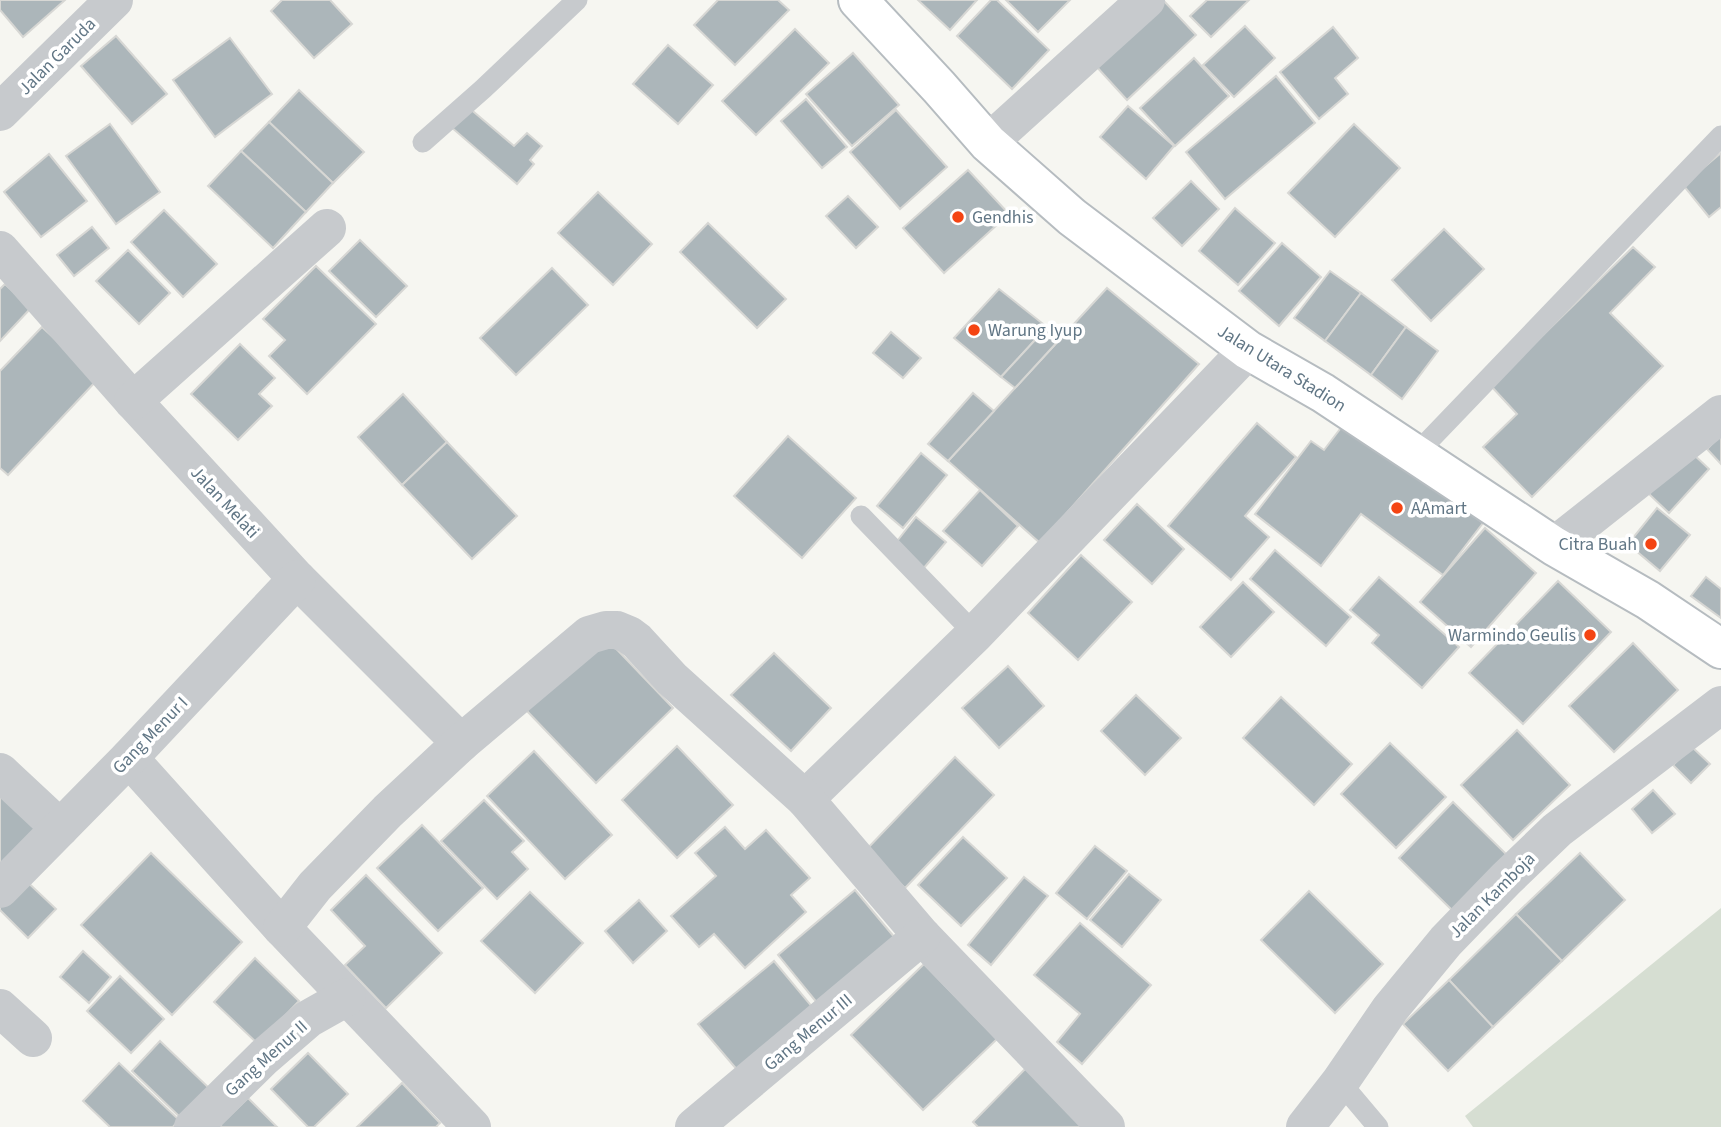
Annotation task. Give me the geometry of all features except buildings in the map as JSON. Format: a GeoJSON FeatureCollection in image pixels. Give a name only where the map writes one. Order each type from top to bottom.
{"type":"FeatureCollection","features":[{"type":"Feature","properties":{"kind":"street","name":"Jalan Utara Stadion"},"geometry":{"type":"LineString","coordinates":[[858,0],[988,143],[1072,217],[1248,350],[1323,393],[1554,546],[1648,600],[1721,649]]}},
{"type":"Feature","properties":{"kind":"street"},"geometry":{"type":"LineString","coordinates":[[988,143],[1146,0]]}},
{"type":"Feature","properties":{"kind":"street","name":"Jalan Garuda"},"geometry":{"type":"LineString","coordinates":[[0,112],[106,2]]}},
{"type":"Feature","properties":{"kind":"street"},"geometry":{"type":"LineString","coordinates":[[133,401],[327,228]]}},
{"type":"Feature","properties":{"kind":"street","name":"Jalan Melati"},"geometry":{"type":"LineString","coordinates":[[0,250],[133,401],[297,579],[461,743]]}},
{"type":"Feature","properties":{"kind":"street"},"geometry":{"type":"LineString","coordinates":[[805,799],[975,634],[1248,350]]}},
{"type":"Feature","properties":{"kind":"street"},"geometry":{"type":"LineString","coordinates":[[1554,546],[1721,414]]}},
{"type":"Feature","properties":{"kind":"street","name":"Gang Menur I"},"geometry":{"type":"LineString","coordinates":[[0,888],[129,758],[297,579]]}},
{"type":"Feature","properties":{"kind":"street"},"geometry":{"type":"LineString","coordinates":[[282,928],[324,877],[388,811],[461,743],[589,635],[617,630],[637,641],[672,679],[805,799],[922,936],[1106,1127]]}},
{"type":"Feature","properties":{"kind":"street","name":"Jalan Kamboja"},"geometry":{"type":"LineString","coordinates":[[1305,1127],[1390,1009],[1446,941],[1506,879],[1557,830],[1721,705]]}},
{"type":"Feature","properties":{"kind":"street"},"geometry":{"type":"LineString","coordinates":[[129,758],[282,928],[472,1127]]}},
{"type":"Feature","properties":{"kind":"street"},"geometry":{"type":"LineString","coordinates":[[0,772],[60,828]]}},
{"type":"Feature","properties":{"kind":"street","name":"Gang Menur III"},"geometry":{"type":"LineString","coordinates":[[694,1127],[922,936]]}},
{"type":"Feature","properties":{"kind":"street","name":"Gang Menur II"},"geometry":{"type":"LineString","coordinates":[[193,1127],[264,1057],[308,1019],[347,997]]}},
{"type":"Feature","properties":{"kind":"street"},"geometry":{"type":"LineString","coordinates":[[0,1008],[33,1038]]}},
{"type":"Feature","properties":{"kind":"lane"},"geometry":{"type":"LineString","coordinates":[[423,142],[577,0]]}},
{"type":"Feature","properties":{"kind":"lane"},"geometry":{"type":"LineString","coordinates":[[1416,454],[1721,136]]}},
{"type":"Feature","properties":{"kind":"lane"},"geometry":{"type":"LineString","coordinates":[[861,516],[975,634]]}},
{"type":"Feature","properties":{"kind":"lane"},"geometry":{"type":"LineString","coordinates":[[1340,1082],[1378,1127]]}},
{"type":"Feature","properties":{"kind":"shaded area"},"geometry":{"type":"Polygon","coordinates":[[[1721,908],[1721,1127],[1473,1127],[1465,1116],[1721,908]]]}},
{"type":"Feature","properties":{"kind":"place","name":"Gendhis"},"geometry":{"type":"Point","coordinates":[958,217]}},
{"type":"Feature","properties":{"kind":"place","name":"Warung Iyup"},"geometry":{"type":"Point","coordinates":[974,330]}},
{"type":"Feature","properties":{"kind":"place","name":"AAmart"},"geometry":{"type":"Point","coordinates":[1397,508]}},
{"type":"Feature","properties":{"kind":"place","name":"Citra Buah"},"geometry":{"type":"Point","coordinates":[1651,544]}},
{"type":"Feature","properties":{"kind":"place","name":"Warmindo Geulis"},"geometry":{"type":"Point","coordinates":[1590,635]}}]}
